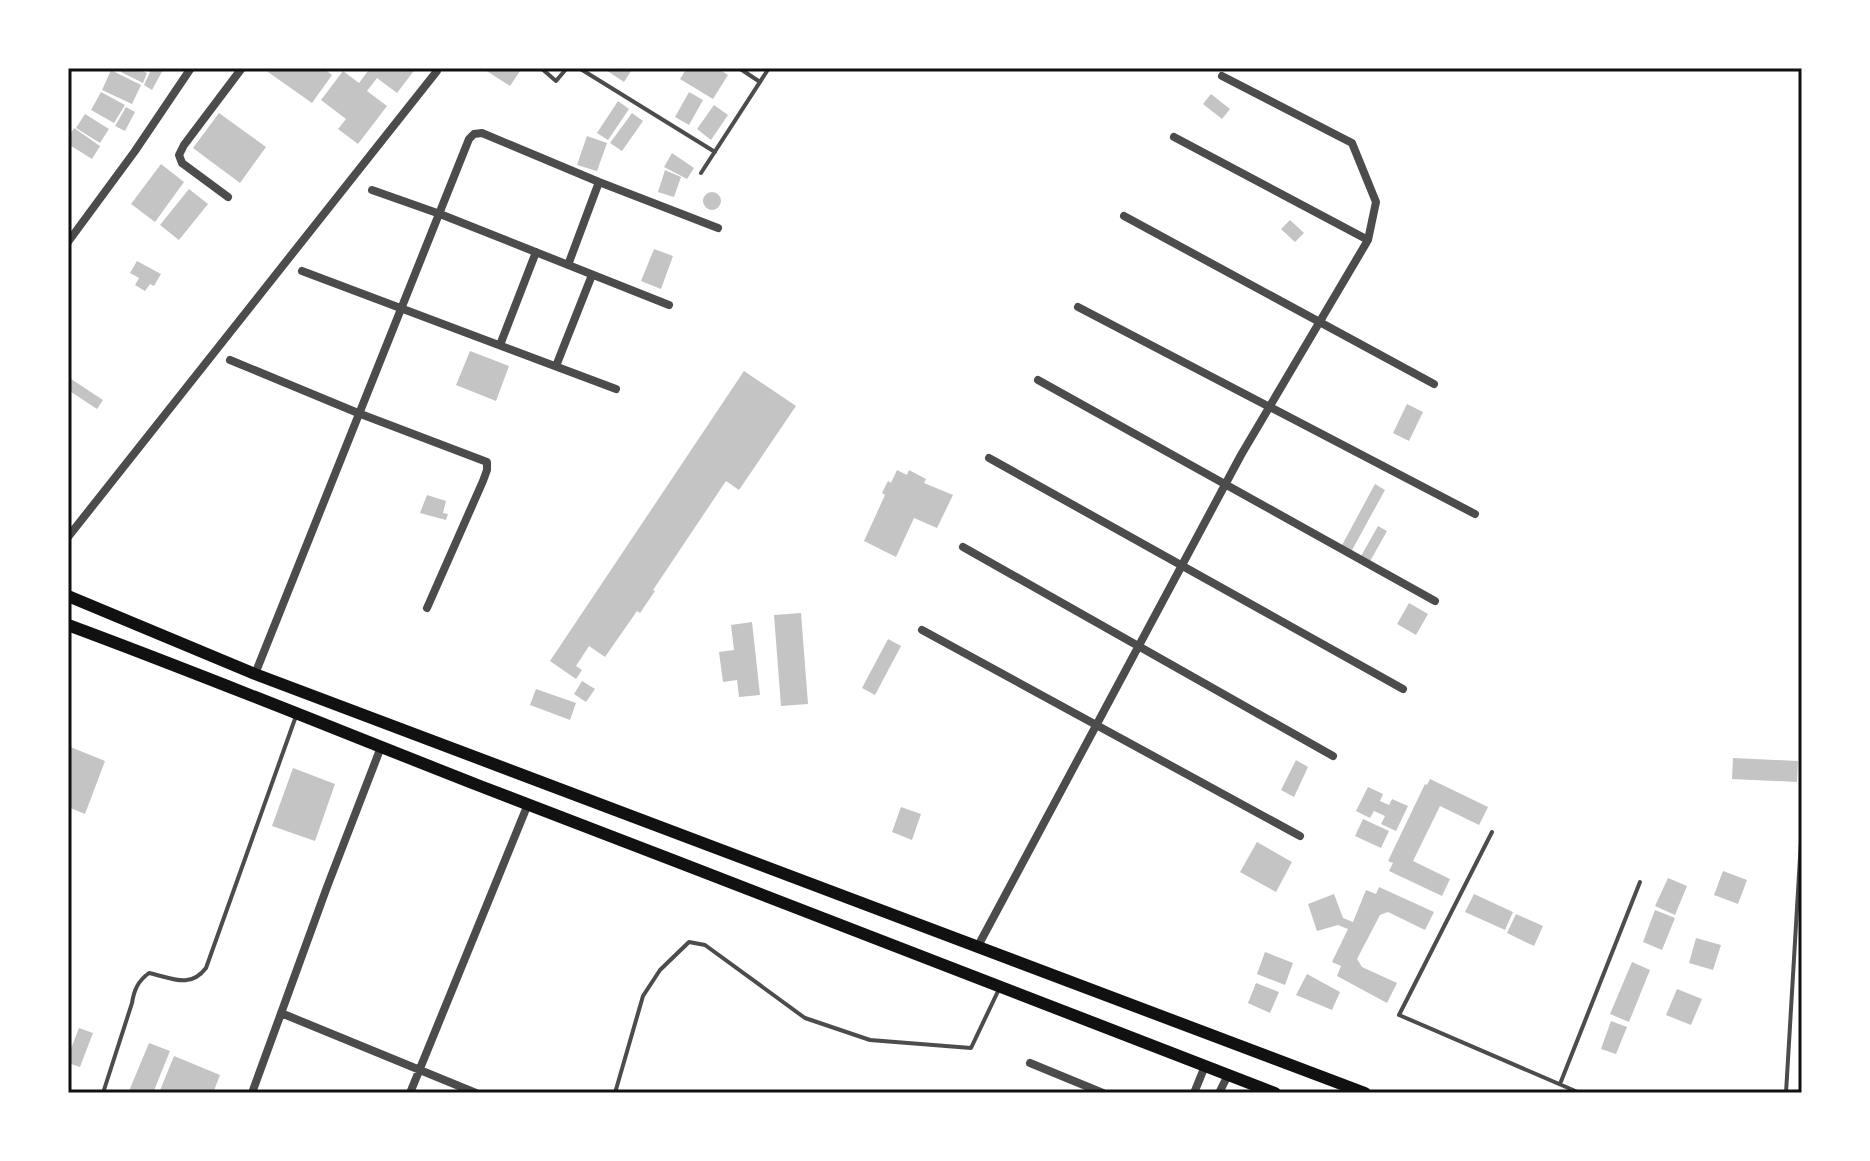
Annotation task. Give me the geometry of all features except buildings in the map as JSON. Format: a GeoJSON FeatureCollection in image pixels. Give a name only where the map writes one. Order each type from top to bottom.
{"type":"FeatureCollection","features":[{"type":"Feature","properties":{"kind":"main road"},"geometry":{"type":"LineString","coordinates":[[68,596],[255,674],[1365,1093]]}},
{"type":"Feature","properties":{"kind":"main road"},"geometry":{"type":"LineString","coordinates":[[68,625],[1275,1093]]}},
{"type":"Feature","properties":{"kind":"street"},"geometry":{"type":"LineString","coordinates":[[68,242],[191,68]]}},
{"type":"Feature","properties":{"kind":"street"},"geometry":{"type":"LineString","coordinates":[[228,197],[182,163],[179,155],[242,68]]}},
{"type":"Feature","properties":{"kind":"street"},"geometry":{"type":"LineString","coordinates":[[68,537],[437,68]]}},
{"type":"Feature","properties":{"kind":"street"},"geometry":{"type":"LineString","coordinates":[[978,946],[1225,484],[1368,240],[1376,202],[1352,143],[1222,76]]}},
{"type":"Feature","properties":{"kind":"street"},"geometry":{"type":"LineString","coordinates":[[255,674],[469,139],[474,134],[482,133],[718,228]]}},
{"type":"Feature","properties":{"kind":"street"},"geometry":{"type":"LineString","coordinates":[[1174,137],[1368,240]]}},
{"type":"Feature","properties":{"kind":"street"},"geometry":{"type":"LineString","coordinates":[[568,265],[599,182]]}},
{"type":"Feature","properties":{"kind":"street"},"geometry":{"type":"LineString","coordinates":[[372,190],[669,305]]}},
{"type":"Feature","properties":{"kind":"street"},"geometry":{"type":"LineString","coordinates":[[1124,216],[1434,384]]}},
{"type":"Feature","properties":{"kind":"street"},"geometry":{"type":"LineString","coordinates":[[500,345],[536,252]]}},
{"type":"Feature","properties":{"kind":"street"},"geometry":{"type":"LineString","coordinates":[[302,271],[616,389]]}},
{"type":"Feature","properties":{"kind":"street"},"geometry":{"type":"LineString","coordinates":[[556,366],[592,275]]}},
{"type":"Feature","properties":{"kind":"street"},"geometry":{"type":"LineString","coordinates":[[1078,307],[1475,514]]}},
{"type":"Feature","properties":{"kind":"street"},"geometry":{"type":"LineString","coordinates":[[230,360],[487,462],[483,481],[427,608]]}},
{"type":"Feature","properties":{"kind":"street"},"geometry":{"type":"LineString","coordinates":[[1038,380],[1435,601]]}},
{"type":"Feature","properties":{"kind":"street"},"geometry":{"type":"LineString","coordinates":[[989,458],[1403,689]]}},
{"type":"Feature","properties":{"kind":"street"},"geometry":{"type":"LineString","coordinates":[[963,547],[1333,756]]}},
{"type":"Feature","properties":{"kind":"street"},"geometry":{"type":"LineString","coordinates":[[922,630],[1300,836]]}},
{"type":"Feature","properties":{"kind":"street"},"geometry":{"type":"LineString","coordinates":[[252,1093],[381,747]]}},
{"type":"Feature","properties":{"kind":"street"},"geometry":{"type":"LineString","coordinates":[[410,1093],[528,804]]}},
{"type":"Feature","properties":{"kind":"street"},"geometry":{"type":"LineString","coordinates":[[281,1013],[476,1093]]}},
{"type":"Feature","properties":{"kind":"street"},"geometry":{"type":"LineString","coordinates":[[1030,1063],[1103,1093]]}},
{"type":"Feature","properties":{"kind":"street"},"geometry":{"type":"LineString","coordinates":[[1194,1093],[1205,1066]]}},
{"type":"Feature","properties":{"kind":"street"},"geometry":{"type":"LineString","coordinates":[[1219,1093],[1228,1075]]}},
{"type":"Feature","properties":{"kind":"lane"},"geometry":{"type":"LineString","coordinates":[[541,68],[556,81],[567,68]]}},
{"type":"Feature","properties":{"kind":"lane"},"geometry":{"type":"LineString","coordinates":[[579,68],[715,152]]}},
{"type":"Feature","properties":{"kind":"lane"},"geometry":{"type":"LineString","coordinates":[[739,68],[760,82]]}},
{"type":"Feature","properties":{"kind":"lane"},"geometry":{"type":"LineString","coordinates":[[701,173],[769,68]]}},
{"type":"Feature","properties":{"kind":"lane"},"geometry":{"type":"LineString","coordinates":[[103,1093],[140,979],[149,973],[189,981],[199,977],[206,968],[297,713]]}},
{"type":"Feature","properties":{"kind":"lane"},"geometry":{"type":"LineString","coordinates":[[1786,1093],[1802,824]]}},
{"type":"Feature","properties":{"kind":"lane"},"geometry":{"type":"LineString","coordinates":[[1492,832],[1399,1015],[1580,1093]]}},
{"type":"Feature","properties":{"kind":"lane"},"geometry":{"type":"LineString","coordinates":[[1560,1084],[1640,882]]}},
{"type":"Feature","properties":{"kind":"lane"},"geometry":{"type":"LineString","coordinates":[[615,1093],[643,996],[660,970],[689,942],[705,945],[805,1018],[870,1040],[971,1048],[1000,985]]}}]}
